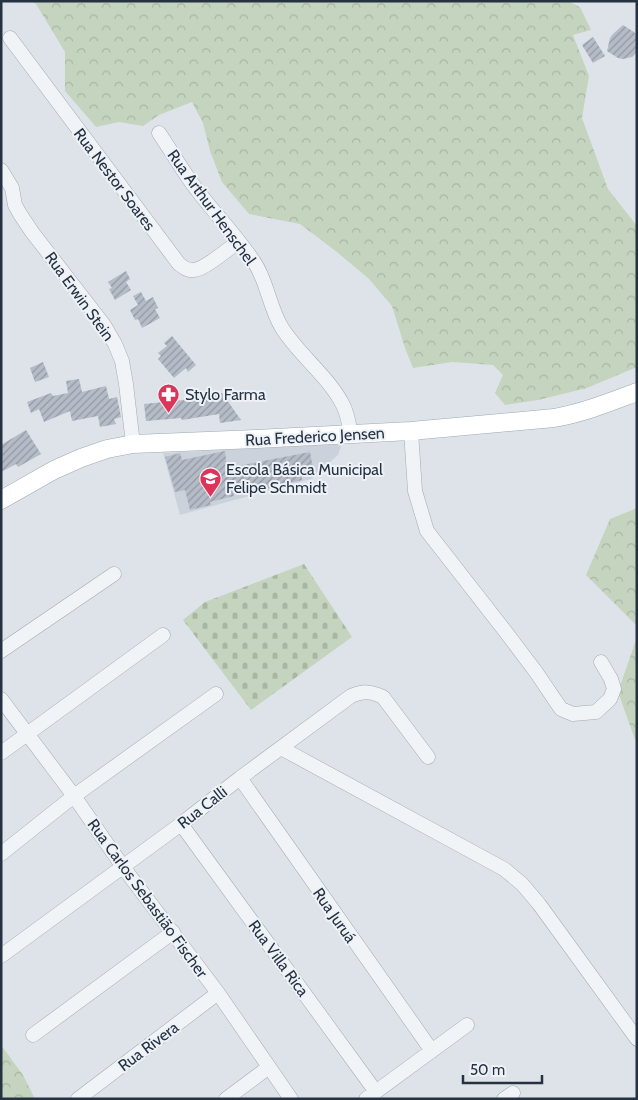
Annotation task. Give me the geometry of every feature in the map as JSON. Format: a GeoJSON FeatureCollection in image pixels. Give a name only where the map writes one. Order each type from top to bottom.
{"type":"FeatureCollection","features":[{"type":"Feature","properties":{"kind":"main road","name":"Rua Frederico Jensen"},"geometry":{"type":"LineString","coordinates":[[1,500],[54,470],[81,458],[107,449],[133,444],[351,435],[565,416],[603,405],[637,392]]}},
{"type":"Feature","properties":{"kind":"street","name":"Rua Nestor Soares"},"geometry":{"type":"LineString","coordinates":[[10,38],[179,264],[194,270],[203,267],[238,242]]}},
{"type":"Feature","properties":{"kind":"street","name":"Rua Arthur Henschel"},"geometry":{"type":"LineString","coordinates":[[159,133],[196,189],[255,263],[271,307],[281,326],[291,341],[330,385],[343,404],[351,435]]}},
{"type":"Feature","properties":{"kind":"street","name":"Rua Erwin Stein"},"geometry":{"type":"LineString","coordinates":[[1,170],[12,188],[20,214],[104,325],[115,344],[122,361],[133,444]]}},
{"type":"Feature","properties":{"kind":"street"},"geometry":{"type":"LineString","coordinates":[[411,431],[415,491],[427,531],[506,631],[561,709],[573,714],[596,712],[610,700],[614,689],[611,679],[601,662]]}},
{"type":"Feature","properties":{"kind":"street"},"geometry":{"type":"LineString","coordinates":[[1,651],[114,574]]}},
{"type":"Feature","properties":{"kind":"street"},"geometry":{"type":"LineString","coordinates":[[1,753],[163,635]]}},
{"type":"Feature","properties":{"kind":"street","name":"Rua Calli"},"geometry":{"type":"LineString","coordinates":[[1,956],[182,824],[240,778],[351,696],[361,692],[373,692],[383,697],[428,757]]}},
{"type":"Feature","properties":{"kind":"street"},"geometry":{"type":"LineString","coordinates":[[1,854],[74,796],[216,694]]}},
{"type":"Feature","properties":{"kind":"street","name":"Rua Carlos Sebastião Fischer"},"geometry":{"type":"LineString","coordinates":[[1,699],[74,796],[123,867],[218,993],[292,1099]]}},
{"type":"Feature","properties":{"kind":"street"},"geometry":{"type":"LineString","coordinates":[[281,748],[504,869],[522,884],[539,904],[637,1039]]}},
{"type":"Feature","properties":{"kind":"street","name":"Rua Juruá"},"geometry":{"type":"LineString","coordinates":[[240,778],[432,1051]]}},
{"type":"Feature","properties":{"kind":"street","name":"Rua Villa Rica"},"geometry":{"type":"LineString","coordinates":[[182,824],[371,1095]]}},
{"type":"Feature","properties":{"kind":"street"},"geometry":{"type":"LineString","coordinates":[[33,1035],[173,932]]}},
{"type":"Feature","properties":{"kind":"street","name":"Rua Rivera"},"geometry":{"type":"LineString","coordinates":[[78,1099],[218,993]]}},
{"type":"Feature","properties":{"kind":"street"},"geometry":{"type":"LineString","coordinates":[[371,1095],[467,1025]]}},
{"type":"Feature","properties":{"kind":"street"},"geometry":{"type":"LineString","coordinates":[[226,1099],[269,1068]]}},
{"type":"Feature","properties":{"kind":"shaded area","name":"Escola Básica Municipal Felipe Schmidt"},"geometry":{"type":"Polygon","coordinates":[[[342,444],[338,455],[311,479],[180,515],[163,453],[342,444]]]}},
{"type":"Feature","properties":{"kind":"green space"},"geometry":{"type":"Polygon","coordinates":[[[31,1],[568,1],[580,7],[591,30],[573,35],[589,76],[582,118],[608,189],[637,226],[637,367],[587,388],[538,400],[505,405],[495,393],[503,375],[493,365],[452,362],[413,368],[392,306],[369,279],[300,224],[249,214],[222,182],[210,151],[203,123],[192,102],[159,115],[143,126],[119,122],[96,127],[65,91],[65,52],[36,4],[31,1]]]}},
{"type":"Feature","properties":{"kind":"green space"},"geometry":{"type":"Polygon","coordinates":[[[637,508],[637,626],[586,575],[610,519],[637,508]]]}},
{"type":"Feature","properties":{"kind":"green space"},"geometry":{"type":"Polygon","coordinates":[[[304,564],[352,637],[251,710],[183,620],[205,602],[304,564]]]}},
{"type":"Feature","properties":{"kind":"green space"},"geometry":{"type":"Polygon","coordinates":[[[637,637],[637,745],[618,692],[637,637]]]}},
{"type":"Feature","properties":{"kind":"green space"},"geometry":{"type":"Polygon","coordinates":[[[1,1045],[23,1075],[35,1099],[1,1099],[1,1045]]]}},
{"type":"Feature","properties":{"kind":"building"},"geometry":{"type":"Polygon","coordinates":[[[623,25],[637,35],[637,52],[632,57],[623,59],[607,51],[610,38],[623,25]]]}},
{"type":"Feature","properties":{"kind":"building"},"geometry":{"type":"Polygon","coordinates":[[[593,37],[605,56],[593,63],[582,45],[593,37]]]}},
{"type":"Feature","properties":{"kind":"building"},"geometry":{"type":"Polygon","coordinates":[[[126,271],[130,279],[126,282],[131,290],[115,300],[109,289],[112,288],[108,282],[126,271]]]}},
{"type":"Feature","properties":{"kind":"building"},"geometry":{"type":"Polygon","coordinates":[[[141,292],[146,301],[153,297],[158,308],[155,309],[160,318],[142,328],[138,319],[135,320],[130,310],[138,305],[133,296],[141,292]]]}},
{"type":"Feature","properties":{"kind":"building"},"geometry":{"type":"Polygon","coordinates":[[[172,336],[196,365],[188,372],[186,368],[174,378],[158,359],[161,356],[158,353],[167,346],[164,343],[172,336]]]}},
{"type":"Feature","properties":{"kind":"building"},"geometry":{"type":"Polygon","coordinates":[[[43,362],[49,377],[35,382],[30,368],[43,362]]]}},
{"type":"Feature","properties":{"kind":"building"},"geometry":{"type":"Polygon","coordinates":[[[79,379],[82,392],[106,386],[109,399],[117,397],[121,417],[114,419],[116,424],[100,427],[98,416],[72,421],[70,411],[44,422],[39,409],[31,413],[27,402],[51,393],[53,396],[68,393],[66,381],[79,379]]]}},
{"type":"Feature","properties":{"kind":"building"},"geometry":{"type":"Polygon","coordinates":[[[222,393],[241,420],[220,423],[219,414],[182,420],[181,418],[146,421],[144,404],[222,393]]]}},
{"type":"Feature","properties":{"kind":"building"},"geometry":{"type":"Polygon","coordinates":[[[26,430],[41,454],[18,467],[16,464],[1,472],[1,445],[26,430]]]}},
{"type":"Feature","properties":{"kind":"building","name":"Escola Básica Municipal Felipe Schmidt"},"geometry":{"type":"Polygon","coordinates":[[[225,451],[227,468],[310,452],[313,468],[301,471],[302,480],[261,490],[260,486],[233,491],[234,496],[210,502],[211,505],[190,510],[185,490],[175,492],[165,457],[180,453],[182,460],[225,451]]]}},
{"type":"Feature","properties":{"kind":"place","name":"Stylo Farma"},"geometry":{"type":"Point","coordinates":[169,413]}},
{"type":"Feature","properties":{"kind":"place","name":"Escola Básica Municipal Felipe Schmidt"},"geometry":{"type":"Point","coordinates":[210,497]}}]}
